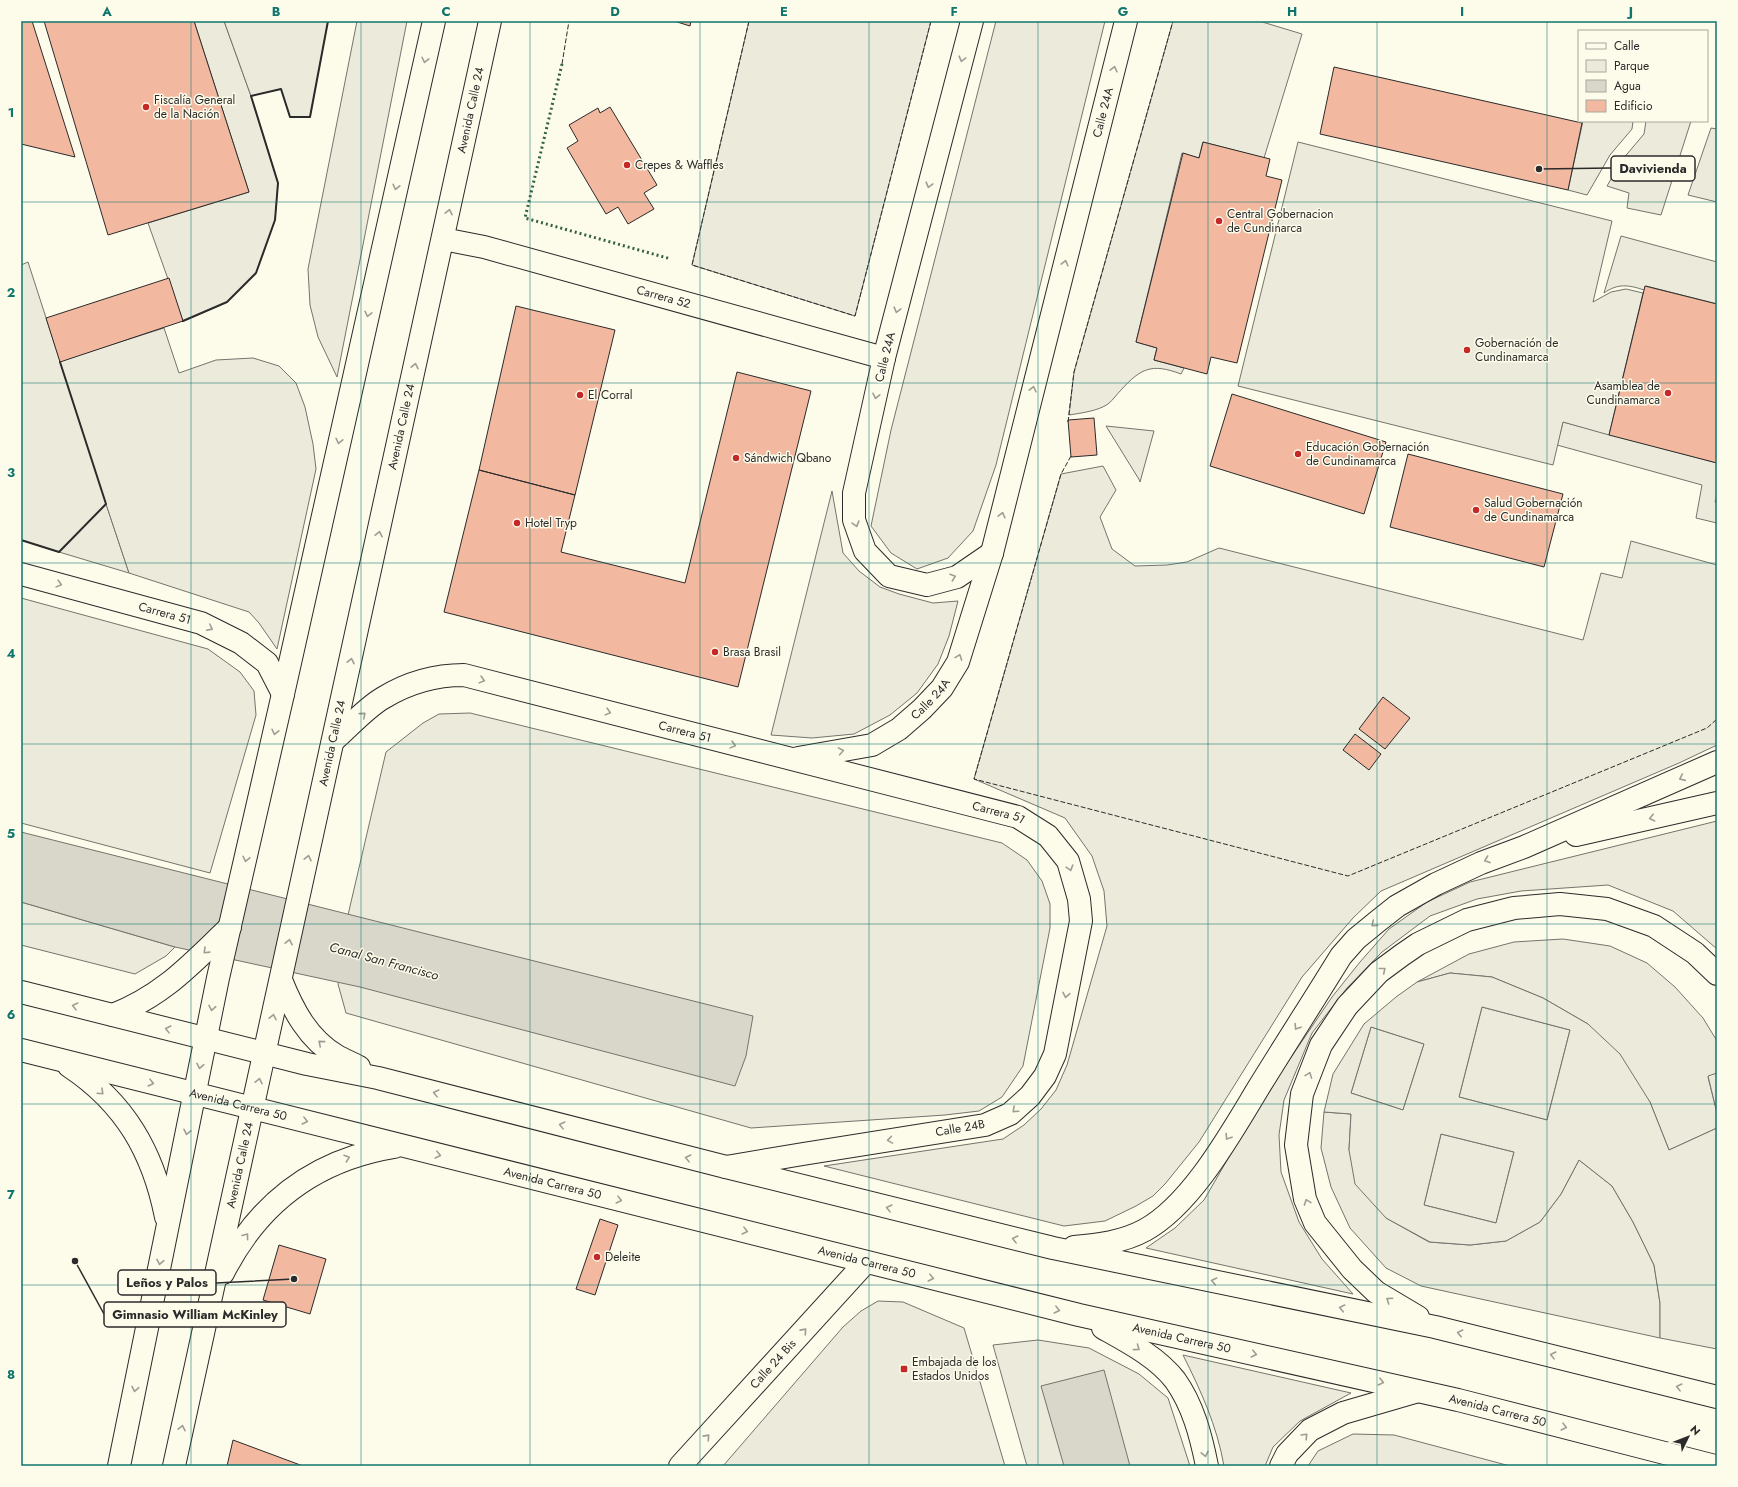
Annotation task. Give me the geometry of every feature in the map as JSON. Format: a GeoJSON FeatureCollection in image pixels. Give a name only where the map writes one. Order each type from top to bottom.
{"type":"FeatureCollection","features":[{"type":"Feature","properties":{"kind":"main road"},"geometry":{"type":"LineString","coordinates":[[119,1466],[218,978],[241,883],[434,21]]}},
{"type":"Feature","properties":{"kind":"main road","name":"Avenida Calle 24"},"geometry":{"type":"LineString","coordinates":[[174,1466],[300,896],[490,21]]}},
{"type":"Feature","properties":{"kind":"main road","name":"Calle 24A"},"geometry":{"type":"LineString","coordinates":[[972,21],[884,358],[854,493],[854,520],[865,550],[889,576],[927,585],[957,577],[992,553]]}},
{"type":"Feature","properties":{"kind":"main road","name":"Calle 24A"},"geometry":{"type":"LineString","coordinates":[[789,759],[872,745],[898,729],[922,710],[942,688],[958,662],[992,553],[1126,21]]}},
{"type":"Feature","properties":{"kind":"main road","name":"Carrera 52"},"geometry":{"type":"LineString","coordinates":[[443,239],[484,247],[884,358]]}},
{"type":"Feature","properties":{"kind":"main road","name":"Carrera 51"},"geometry":{"type":"LineString","coordinates":[[21,574],[201,623],[241,642],[267,662],[283,694]]}},
{"type":"Feature","properties":{"kind":"main road","name":"Carrera 51"},"geometry":{"type":"LineString","coordinates":[[334,740],[382,698],[419,680],[443,675],[464,675],[1018,817],[1048,836]]}},
{"type":"Feature","properties":{"kind":"main road"},"geometry":{"type":"LineString","coordinates":[[1053,1248],[1091,1246],[1122,1240],[1145,1230],[1168,1213],[1184,1198],[1220,1150],[1341,956],[1356,939],[1397,906],[1436,884],[1481,863],[1524,847],[1717,762]]}},
{"type":"Feature","properties":{"kind":"main road"},"geometry":{"type":"LineString","coordinates":[[1524,847],[1717,803]]}},
{"type":"Feature","properties":{"kind":"main road","name":"Calle 24B"},"geometry":{"type":"LineString","coordinates":[[726,1167],[985,1125],[1010,1114],[1030,1096],[1045,1076],[1055,1054],[1080,921],[1079,899],[1068,861],[1048,836]]}},
{"type":"Feature","properties":{"kind":"main road"},"geometry":{"type":"LineString","coordinates":[[1435,1327],[1400,1308],[1376,1292],[1352,1270],[1315,1223],[1305,1199],[1296,1145],[1302,1094],[1321,1045],[1347,1006],[1379,972],[1402,955],[1418,944],[1466,920],[1514,908],[1560,904],[1607,909],[1654,926],[1696,953],[1717,974]]}},
{"type":"Feature","properties":{"kind":"main road"},"geometry":{"type":"LineString","coordinates":[[113,1015],[133,1008],[151,997],[181,974],[230,927]]}},
{"type":"Feature","properties":{"kind":"main road"},"geometry":{"type":"LineString","coordinates":[[281,980],[291,1005],[305,1027],[319,1042],[336,1055],[378,1078]]}},
{"type":"Feature","properties":{"kind":"main road"},"geometry":{"type":"LineString","coordinates":[[21,992],[307,1064],[378,1078],[726,1167],[1053,1248],[1485,1338],[1717,1397]]}},
{"type":"Feature","properties":{"kind":"main road","name":"Avenida Carrera 50"},"geometry":{"type":"LineString","coordinates":[[21,1050],[1079,1315],[1458,1400],[1716,1466]]}},
{"type":"Feature","properties":{"kind":"main road"},"geometry":{"type":"LineString","coordinates":[[59,1060],[82,1075],[103,1093],[122,1113],[137,1136],[152,1164],[162,1193],[168,1224]]}},
{"type":"Feature","properties":{"kind":"main road"},"geometry":{"type":"LineString","coordinates":[[212,1294],[228,1263],[246,1237],[265,1212],[294,1186],[318,1171],[344,1158],[372,1150],[401,1145]]}},
{"type":"Feature","properties":{"kind":"main road","name":"Calle 24 Bis"},"geometry":{"type":"LineString","coordinates":[[680,1466],[866,1262]]}},
{"type":"Feature","properties":{"kind":"main road"},"geometry":{"type":"LineString","coordinates":[[1079,1315],[1130,1342],[1157,1363],[1175,1380],[1192,1410],[1202,1442],[1207,1466]]}},
{"type":"Feature","properties":{"kind":"main road"},"geometry":{"type":"LineString","coordinates":[[1281,1466],[1287,1454],[1310,1430],[1343,1413],[1418,1391]]}},
{"type":"Feature","properties":{"kind":"green space"},"geometry":{"type":"Polygon","coordinates":[[[194,21],[224,21],[251,96],[278,183],[275,220],[256,273],[227,302],[183,321],[148,223],[249,192],[194,21]]]}},
{"type":"Feature","properties":{"kind":"green space"},"geometry":{"type":"Polygon","coordinates":[[[357,21],[407,21],[337,377],[318,337],[310,305],[308,269],[357,21]]]}},
{"type":"Feature","properties":{"kind":"green space"},"geometry":{"type":"Polygon","coordinates":[[[996,21],[1105,21],[996,465],[973,531],[948,558],[917,569],[891,553],[871,526],[891,430],[996,21]]]}},
{"type":"Feature","properties":{"kind":"green space"},"geometry":{"type":"Polygon","coordinates":[[[1173,21],[1259,21],[1302,34],[1264,158],[1203,142],[1199,158],[1182,153],[1136,342],[1157,348],[1154,360],[1184,368],[1181,374],[1155,368],[1141,372],[1104,406],[1069,415],[1074,372],[1173,21]]]}},
{"type":"Feature","properties":{"kind":"green space"},"geometry":{"type":"Polygon","coordinates":[[[1583,122],[1633,122],[1632,129],[1610,155],[1587,195],[1568,190],[1583,122]]]}},
{"type":"Feature","properties":{"kind":"green space"},"geometry":{"type":"Polygon","coordinates":[[[1646,122],[1691,122],[1661,215],[1627,208],[1629,193],[1607,186],[1622,160],[1644,134],[1646,122]]]}},
{"type":"Feature","properties":{"kind":"green space"},"geometry":{"type":"Polygon","coordinates":[[[1711,128],[1717,129],[1717,202],[1688,195],[1711,128]]]}},
{"type":"Feature","properties":{"kind":"green space"},"geometry":{"type":"Polygon","coordinates":[[[1621,236],[1717,262],[1717,304],[1646,286],[1644,290],[1628,286],[1619,286],[1604,293],[1621,236]]]}},
{"type":"Feature","properties":{"kind":"green space"},"geometry":{"type":"Polygon","coordinates":[[[1563,422],[1717,463],[1717,494],[1715,502],[1717,502],[1717,523],[1696,518],[1702,485],[1557,445],[1563,422]]]}},
{"type":"Feature","properties":{"kind":"green space"},"geometry":{"type":"Polygon","coordinates":[[[1106,426],[1154,431],[1140,482],[1140,481],[1106,426]]]}},
{"type":"Feature","properties":{"kind":"green space"},"geometry":{"type":"Polygon","coordinates":[[[1103,466],[1116,490],[1100,517],[1112,549],[1135,566],[1167,565],[1187,562],[1219,548],[1583,640],[1601,573],[1622,578],[1631,541],[1717,565],[1717,745],[1679,763],[1381,891],[1353,918],[1302,977],[1199,1142],[1165,1184],[1153,1196],[1105,1221],[1064,1226],[824,1166],[1003,1139],[1024,1125],[1041,1109],[1056,1090],[1067,1065],[1107,926],[1104,891],[1092,856],[1065,818],[974,779],[1061,474],[1103,466]]]}},
{"type":"Feature","properties":{"kind":"green space"},"geometry":{"type":"Polygon","coordinates":[[[832,491],[843,553],[859,571],[880,587],[899,594],[933,603],[958,601],[949,636],[938,664],[917,693],[890,715],[854,734],[812,738],[771,735],[832,491]]]}},
{"type":"Feature","properties":{"kind":"green space"},"geometry":{"type":"Polygon","coordinates":[[[106,504],[129,573],[59,552],[106,504]]]}},
{"type":"Feature","properties":{"kind":"green space"},"geometry":{"type":"Polygon","coordinates":[[[21,598],[208,649],[240,672],[254,691],[256,715],[210,873],[21,823],[21,598]]]}},
{"type":"Feature","properties":{"kind":"green space"},"geometry":{"type":"Polygon","coordinates":[[[470,713],[1002,843],[1027,860],[1042,881],[1050,904],[1050,928],[1023,1066],[1002,1097],[979,1111],[945,1115],[751,1128],[346,1013],[338,984],[348,915],[386,752],[423,723],[439,714],[470,713]]]}},
{"type":"Feature","properties":{"kind":"green space"},"geometry":{"type":"Polygon","coordinates":[[[1717,821],[1717,949],[1673,911],[1608,885],[1521,891],[1477,899],[1430,916],[1382,952],[1347,988],[1312,1033],[1284,1100],[1279,1135],[1281,1172],[1299,1222],[1322,1259],[1353,1294],[1146,1248],[1175,1228],[1204,1200],[1262,1100],[1332,997],[1389,929],[1427,902],[1470,882],[1717,821]]]}},
{"type":"Feature","properties":{"kind":"green space"},"geometry":{"type":"Polygon","coordinates":[[[21,902],[175,947],[166,956],[135,974],[21,945],[21,902]]]}},
{"type":"Feature","properties":{"kind":"green space"},"geometry":{"type":"Polygon","coordinates":[[[1563,939],[1610,946],[1647,963],[1675,987],[1703,1018],[1717,1041],[1717,1073],[1708,1077],[1717,1113],[1717,1128],[1669,1150],[1650,1102],[1588,1024],[1543,998],[1492,977],[1450,973],[1417,982],[1469,954],[1514,942],[1563,939]]]}},
{"type":"Feature","properties":{"kind":"green space"},"geometry":{"type":"Polygon","coordinates":[[[1482,1007],[1570,1030],[1547,1120],[1459,1097],[1482,1007]]]}},
{"type":"Feature","properties":{"kind":"green space"},"geometry":{"type":"Polygon","coordinates":[[[1371,1027],[1424,1044],[1403,1110],[1351,1093],[1371,1027]]]}},
{"type":"Feature","properties":{"kind":"green space"},"geometry":{"type":"Polygon","coordinates":[[[1324,1112],[1351,1114],[1349,1150],[1386,1218],[1429,1242],[1470,1245],[1506,1241],[1540,1222],[1561,1194],[1579,1160],[1612,1186],[1633,1222],[1654,1265],[1660,1303],[1660,1338],[1421,1286],[1386,1268],[1350,1228],[1331,1187],[1321,1148],[1324,1112]]]}},
{"type":"Feature","properties":{"kind":"green space"},"geometry":{"type":"Polygon","coordinates":[[[1441,1134],[1514,1152],[1496,1223],[1424,1205],[1441,1134]]]}},
{"type":"Feature","properties":{"kind":"green space"},"geometry":{"type":"Polygon","coordinates":[[[878,1301],[903,1302],[964,1328],[1005,1466],[723,1466],[843,1327],[861,1311],[878,1301]]]}},
{"type":"Feature","properties":{"kind":"green space"},"geometry":{"type":"Polygon","coordinates":[[[1038,1340],[1089,1348],[1139,1374],[1168,1398],[1190,1466],[1027,1466],[993,1345],[1038,1340]]]}},
{"type":"Feature","properties":{"kind":"green space"},"geometry":{"type":"Polygon","coordinates":[[[1183,1355],[1351,1393],[1300,1421],[1273,1447],[1265,1466],[1224,1466],[1208,1409],[1183,1355]]]}},
{"type":"Feature","properties":{"kind":"green space"},"geometry":{"type":"Polygon","coordinates":[[[1353,1434],[1394,1435],[1510,1466],[1308,1466],[1318,1451],[1353,1434]]]}},
{"type":"Feature","properties":{"kind":"shaded area"},"geometry":{"type":"Polygon","coordinates":[[[224,21],[328,21],[310,117],[290,117],[281,89],[251,96],[224,21]]]}},
{"type":"Feature","properties":{"kind":"shaded area"},"geometry":{"type":"Polygon","coordinates":[[[749,21],[931,21],[855,316],[692,265],[749,21]]]}},
{"type":"Feature","properties":{"kind":"shaded area"},"geometry":{"type":"Polygon","coordinates":[[[1298,142],[1612,221],[1593,302],[1611,292],[1626,289],[1643,293],[1609,435],[1563,422],[1553,465],[1238,386],[1298,142]]]}},
{"type":"Feature","properties":{"kind":"shaded area"},"geometry":{"type":"Polygon","coordinates":[[[28,262],[60,361],[164,328],[179,373],[216,360],[253,358],[279,366],[296,383],[305,407],[313,444],[316,469],[277,649],[259,623],[249,612],[129,573],[106,504],[59,552],[21,540],[21,265],[28,262]]]}},
{"type":"Feature","properties":{"kind":"shaded area"},"geometry":{"type":"Polygon","coordinates":[[[1450,973],[1492,977],[1543,998],[1588,1024],[1620,1054],[1650,1102],[1669,1150],[1717,1128],[1717,1349],[1660,1338],[1660,1303],[1654,1265],[1633,1222],[1612,1186],[1579,1160],[1561,1194],[1540,1222],[1506,1241],[1470,1245],[1430,1242],[1386,1218],[1355,1184],[1349,1150],[1351,1114],[1324,1112],[1333,1074],[1364,1024],[1396,997],[1417,982],[1450,973]],[[1482,1007],[1459,1097],[1547,1120],[1570,1030],[1482,1007]],[[1371,1027],[1351,1093],[1403,1110],[1424,1044],[1371,1027]],[[1441,1134],[1424,1205],[1496,1223],[1514,1152],[1441,1134]]]}},
{"type":"Feature","properties":{"kind":"shaded area"},"geometry":{"type":"Polygon","coordinates":[[[1717,1073],[1717,1113],[1708,1076],[1717,1073]]]}},
{"type":"Feature","properties":{"kind":"water","name":"Canal San Francisco"},"geometry":{"type":"Polygon","coordinates":[[[21,832],[753,1016],[746,1056],[735,1086],[360,987],[175,947],[21,902],[21,832]]]}},
{"type":"Feature","properties":{"kind":"water"},"geometry":{"type":"Polygon","coordinates":[[[1104,1370],[1130,1466],[1064,1466],[1041,1386],[1104,1370]]]}},
{"type":"Feature","properties":{"kind":"building"},"geometry":{"type":"Polygon","coordinates":[[[21,21],[32,21],[75,157],[21,144],[21,21]]]}},
{"type":"Feature","properties":{"kind":"building","name":"Fiscalía General de la Nación"},"geometry":{"type":"Polygon","coordinates":[[[44,21],[194,21],[249,192],[108,235],[44,21]]]}},
{"type":"Feature","properties":{"kind":"building"},"geometry":{"type":"Polygon","coordinates":[[[674,21],[691,21],[690,26],[674,21]]]}},
{"type":"Feature","properties":{"kind":"building"},"geometry":{"type":"Polygon","coordinates":[[[1334,67],[1582,123],[1568,190],[1320,134],[1334,67]]]}},
{"type":"Feature","properties":{"kind":"building"},"geometry":{"type":"Polygon","coordinates":[[[610,107],[657,185],[644,193],[654,209],[628,224],[618,207],[606,214],[567,148],[578,141],[569,125],[598,108],[600,113],[610,107]]]}},
{"type":"Feature","properties":{"kind":"building","name":"Central Gobernacion de Cundinarca"},"geometry":{"type":"Polygon","coordinates":[[[1203,142],[1270,159],[1266,176],[1282,180],[1237,363],[1211,357],[1207,374],[1154,360],[1157,348],[1136,342],[1183,153],[1199,158],[1203,142]]]}},
{"type":"Feature","properties":{"kind":"building"},"geometry":{"type":"Polygon","coordinates":[[[169,278],[183,321],[60,362],[46,318],[169,278]]]}},
{"type":"Feature","properties":{"kind":"building","name":"Asamblea de Cundinamarca"},"geometry":{"type":"Polygon","coordinates":[[[1645,286],[1717,304],[1717,463],[1609,435],[1645,286]]]}},
{"type":"Feature","properties":{"kind":"building"},"geometry":{"type":"Polygon","coordinates":[[[516,306],[615,330],[575,495],[479,470],[516,306]]]}},
{"type":"Feature","properties":{"kind":"building","name":"Hotel Tryp"},"geometry":{"type":"Polygon","coordinates":[[[737,372],[811,391],[738,687],[444,612],[479,470],[575,495],[561,552],[685,583],[737,372]]]}},
{"type":"Feature","properties":{"kind":"building","name":"Educación Gobernación de Cundinamarca"},"geometry":{"type":"Polygon","coordinates":[[[1232,394],[1386,442],[1364,514],[1210,466],[1232,394]]]}},
{"type":"Feature","properties":{"kind":"building"},"geometry":{"type":"Polygon","coordinates":[[[1094,418],[1097,455],[1071,457],[1068,420],[1094,418]]]}},
{"type":"Feature","properties":{"kind":"building","name":"Salud Gobernación de Cundinamarca"},"geometry":{"type":"Polygon","coordinates":[[[1408,454],[1563,494],[1544,567],[1390,527],[1408,454]]]}},
{"type":"Feature","properties":{"kind":"building"},"geometry":{"type":"Polygon","coordinates":[[[1383,697],[1410,718],[1385,749],[1359,729],[1383,697]]]}},
{"type":"Feature","properties":{"kind":"building"},"geometry":{"type":"Polygon","coordinates":[[[1355,734],[1381,754],[1369,770],[1343,750],[1355,734]]]}},
{"type":"Feature","properties":{"kind":"building","name":"Deleite"},"geometry":{"type":"Polygon","coordinates":[[[600,1219],[618,1225],[595,1295],[576,1289],[600,1219]]]}},
{"type":"Feature","properties":{"kind":"building"},"geometry":{"type":"Polygon","coordinates":[[[279,1245],[326,1259],[310,1314],[263,1300],[279,1245]]]}},
{"type":"Feature","properties":{"kind":"building"},"geometry":{"type":"Polygon","coordinates":[[[233,1440],[303,1466],[227,1466],[233,1440]]]}},
{"type":"Feature","properties":{"kind":"hedge"},"geometry":{"type":"LineString","coordinates":[[562,64],[525,218],[671,259]]}},
{"type":"Feature","properties":{"kind":"fence"},"geometry":{"type":"LineString","coordinates":[[562,64],[569,21]]}},
{"type":"Feature","properties":{"kind":"fence"},"geometry":{"type":"LineString","coordinates":[[749,21],[692,265],[855,316],[931,21]]}},
{"type":"Feature","properties":{"kind":"fence"},"geometry":{"type":"LineString","coordinates":[[1068,422],[1074,372],[1173,21]]}},
{"type":"Feature","properties":{"kind":"fence"},"geometry":{"type":"LineString","coordinates":[[1071,456],[1061,474],[974,779],[1348,876],[1707,728],[1717,719]]}},
{"type":"Feature","properties":{"kind":"wall"},"geometry":{"type":"LineString","coordinates":[[183,321],[227,302],[256,273],[275,220],[278,183],[251,96],[281,89],[290,117],[310,117],[328,21]]}},
{"type":"Feature","properties":{"kind":"wall"},"geometry":{"type":"LineString","coordinates":[[21,540],[59,552],[106,504],[60,362]]}},
{"type":"Feature","properties":{"kind":"place","name":"Fiscalía General de la Nación"},"geometry":{"type":"Point","coordinates":[146,107]}},
{"type":"Feature","properties":{"kind":"place","name":"Crepes & Waffles"},"geometry":{"type":"Point","coordinates":[627,165]}},
{"type":"Feature","properties":{"kind":"place","name":"Davivienda"},"geometry":{"type":"Point","coordinates":[1539,169]}},
{"type":"Feature","properties":{"kind":"place","name":"Central Gobernacion de Cundinarca"},"geometry":{"type":"Point","coordinates":[1219,221]}},
{"type":"Feature","properties":{"kind":"place","name":"Gobernación de Cundinamarca"},"geometry":{"type":"Point","coordinates":[1467,350]}},
{"type":"Feature","properties":{"kind":"place","name":"Asamblea de Cundinamarca"},"geometry":{"type":"Point","coordinates":[1668,393]}},
{"type":"Feature","properties":{"kind":"place","name":"El Corral"},"geometry":{"type":"Point","coordinates":[580,395]}},
{"type":"Feature","properties":{"kind":"place","name":"Educación Gobernación de Cundinamarca"},"geometry":{"type":"Point","coordinates":[1298,454]}},
{"type":"Feature","properties":{"kind":"place","name":"Sándwich Qbano"},"geometry":{"type":"Point","coordinates":[736,458]}},
{"type":"Feature","properties":{"kind":"place","name":"Salud Gobernación de Cundinamarca"},"geometry":{"type":"Point","coordinates":[1476,510]}},
{"type":"Feature","properties":{"kind":"place","name":"Hotel Tryp"},"geometry":{"type":"Point","coordinates":[517,523]}},
{"type":"Feature","properties":{"kind":"place","name":"Brasa Brasil"},"geometry":{"type":"Point","coordinates":[715,652]}},
{"type":"Feature","properties":{"kind":"place","name":"Deleite"},"geometry":{"type":"Point","coordinates":[597,1257]}},
{"type":"Feature","properties":{"kind":"place","name":"Gimnasio William McKinley"},"geometry":{"type":"Point","coordinates":[75,1261]}},
{"type":"Feature","properties":{"kind":"place","name":"Leños y Palos"},"geometry":{"type":"Point","coordinates":[294,1279]}},
{"type":"Feature","properties":{"kind":"place","name":"Embajada de los Estados Unidos"},"geometry":{"type":"Point","coordinates":[904,1369]}}]}
